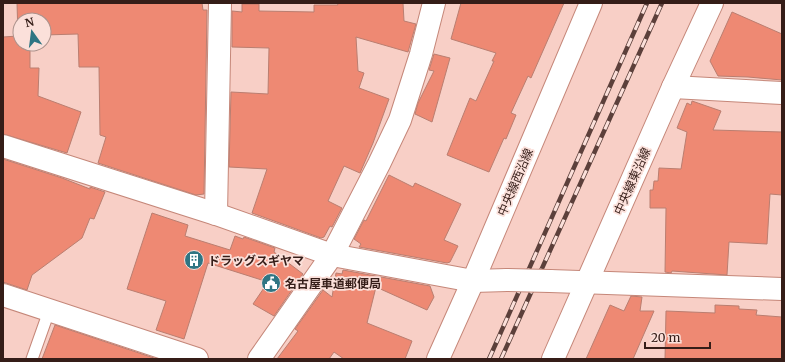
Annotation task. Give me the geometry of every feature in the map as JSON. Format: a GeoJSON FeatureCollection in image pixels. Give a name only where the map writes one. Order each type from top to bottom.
{"type":"FeatureCollection","features":[{"type":"Feature","properties":{"kind":"street"},"geometry":{"type":"LineString","coordinates":[[216,214],[220,3]]}},
{"type":"Feature","properties":{"kind":"street"},"geometry":{"type":"LineString","coordinates":[[259,359],[332,255],[379,164],[400,120],[421,54],[434,3]]}},
{"type":"Feature","properties":{"kind":"street","name":"中央線西沿線"},"geometry":{"type":"LineString","coordinates":[[438,359],[474,281],[590,3]]}},
{"type":"Feature","properties":{"kind":"street","name":"中央線東沿線"},"geometry":{"type":"LineString","coordinates":[[552,359],[712,3]]}},
{"type":"Feature","properties":{"kind":"street"},"geometry":{"type":"LineString","coordinates":[[674,87],[782,92]]}},
{"type":"Feature","properties":{"kind":"street"},"geometry":{"type":"LineString","coordinates":[[3,146],[216,214],[332,255],[474,281],[550,281],[782,289]]}},
{"type":"Feature","properties":{"kind":"street"},"geometry":{"type":"LineString","coordinates":[[3,295],[197,359]]}},
{"type":"Feature","properties":{"kind":"lane"},"geometry":{"type":"LineString","coordinates":[[32,359],[49,310]]}},
{"type":"Feature","properties":{"kind":"building"},"geometry":{"type":"Polygon","coordinates":[[[17,3],[202,3],[203,10],[207,10],[204,194],[196,195],[98,163],[106,137],[100,135],[99,67],[79,67],[78,34],[52,35],[52,12],[17,12],[17,3]]]}},
{"type":"Feature","properties":{"kind":"building"},"geometry":{"type":"Polygon","coordinates":[[[337,3],[403,3],[404,21],[416,24],[408,52],[356,37],[358,71],[364,73],[359,88],[389,99],[360,173],[344,166],[328,201],[342,208],[332,227],[330,226],[324,237],[321,238],[252,213],[267,169],[229,167],[231,92],[268,94],[269,48],[232,47],[232,11],[242,12],[242,4],[259,4],[259,11],[314,12],[314,5],[338,5],[337,3]]]}},
{"type":"Feature","properties":{"kind":"building"},"geometry":{"type":"Polygon","coordinates":[[[461,3],[564,3],[531,78],[528,76],[511,113],[516,115],[506,139],[504,138],[489,172],[447,155],[470,98],[476,101],[494,61],[492,61],[496,53],[451,39],[461,3]]]}},
{"type":"Feature","properties":{"kind":"building"},"geometry":{"type":"Polygon","coordinates":[[[732,12],[782,34],[782,80],[718,76],[710,61],[732,12]]]}},
{"type":"Feature","properties":{"kind":"building"},"geometry":{"type":"Polygon","coordinates":[[[12,36],[12,52],[30,52],[30,68],[39,68],[38,96],[81,112],[67,153],[3,134],[3,37],[12,36]]]}},
{"type":"Feature","properties":{"kind":"building"},"geometry":{"type":"Polygon","coordinates":[[[434,54],[450,58],[432,122],[415,114],[418,103],[434,71],[429,70],[434,54]]]}},
{"type":"Feature","properties":{"kind":"building"},"geometry":{"type":"Polygon","coordinates":[[[692,101],[721,111],[713,130],[782,132],[782,195],[770,194],[767,244],[729,242],[727,275],[672,271],[671,273],[665,272],[666,208],[650,208],[650,190],[653,190],[654,181],[658,181],[659,168],[681,169],[687,132],[677,128],[687,103],[691,105],[692,101]]]}},
{"type":"Feature","properties":{"kind":"building"},"geometry":{"type":"Polygon","coordinates":[[[3,159],[62,178],[90,189],[90,187],[105,192],[94,219],[90,218],[82,238],[32,275],[27,290],[3,282],[3,159]]]}},
{"type":"Feature","properties":{"kind":"building"},"geometry":{"type":"Polygon","coordinates":[[[389,175],[413,187],[415,183],[461,204],[444,240],[458,246],[450,262],[447,263],[359,247],[361,244],[354,239],[364,220],[366,221],[389,175]]]}},
{"type":"Feature","properties":{"kind":"building"},"geometry":{"type":"Polygon","coordinates":[[[152,213],[188,225],[185,236],[230,250],[235,236],[243,239],[244,237],[275,248],[274,252],[303,274],[274,316],[253,304],[268,282],[208,263],[184,339],[156,330],[166,301],[127,289],[152,213]]]}},
{"type":"Feature","properties":{"kind":"building"},"geometry":{"type":"Polygon","coordinates":[[[343,270],[430,286],[434,297],[427,310],[376,287],[367,323],[412,341],[405,359],[344,359],[334,352],[329,359],[277,359],[298,331],[295,329],[323,290],[332,297],[336,273],[342,274],[343,270]]]}},
{"type":"Feature","properties":{"kind":"building"},"geometry":{"type":"Polygon","coordinates":[[[631,296],[642,297],[640,311],[654,311],[633,359],[586,359],[610,305],[624,311],[631,296]]]}},
{"type":"Feature","properties":{"kind":"building"},"geometry":{"type":"Polygon","coordinates":[[[715,305],[739,306],[739,309],[757,310],[756,315],[782,317],[782,359],[665,359],[666,311],[715,313],[715,305]]]}},
{"type":"Feature","properties":{"kind":"building"},"geometry":{"type":"Polygon","coordinates":[[[55,325],[157,359],[42,359],[55,325]]]}},
{"type":"Feature","properties":{"kind":"railway"},"geometry":{"type":"LineString","coordinates":[[489,359],[647,3]]}},
{"type":"Feature","properties":{"kind":"railway"},"geometry":{"type":"LineString","coordinates":[[501,359],[662,3]]}},
{"type":"Feature","properties":{"kind":"place","name":"ドラッグスギヤマ"},"geometry":{"type":"Point","coordinates":[194,260]}},
{"type":"Feature","properties":{"kind":"place","name":"名古屋車道郵便局"},"geometry":{"type":"Point","coordinates":[271,283]}}]}
